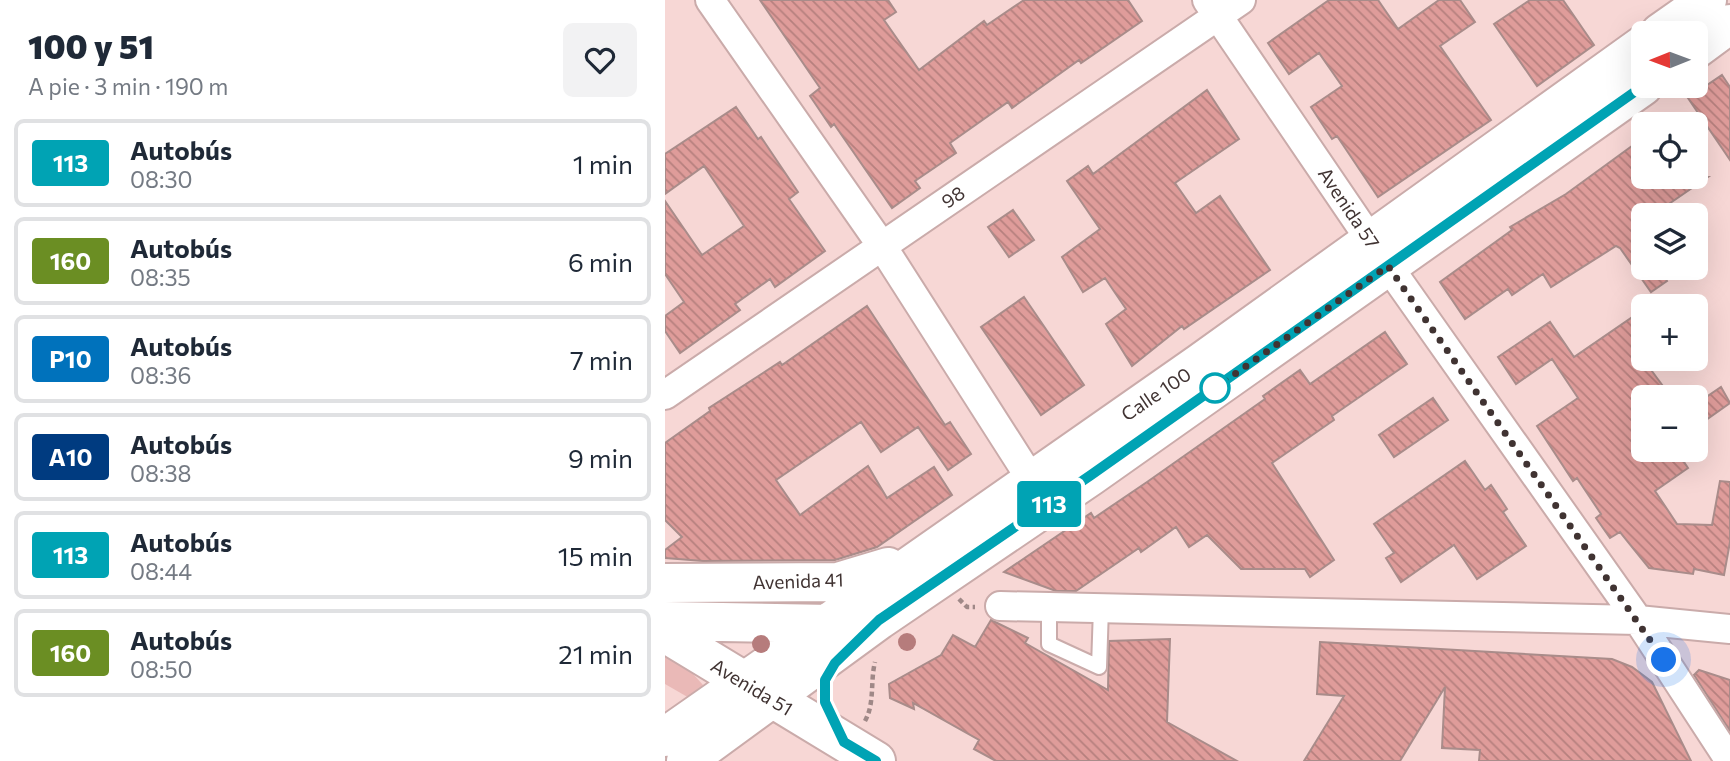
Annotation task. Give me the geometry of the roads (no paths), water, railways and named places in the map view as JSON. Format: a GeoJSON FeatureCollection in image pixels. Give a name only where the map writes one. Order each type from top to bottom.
{"type":"FeatureCollection","features":[{"type":"Feature","properties":{"kind":"main road"},"geometry":{"type":"LineString","coordinates":[[1677,21],[1707,0]]}},
{"type":"Feature","properties":{"kind":"main road"},"geometry":{"type":"LineString","coordinates":[[1708,40],[1730,24]]}},
{"type":"Feature","properties":{"kind":"main road","name":"Calle 100"},"geometry":{"type":"LineString","coordinates":[[665,737],[756,691],[879,620],[1379,252],[1631,54]]}},
{"type":"Feature","properties":{"kind":"main road","name":"Calle 100"},"geometry":{"type":"LineString","coordinates":[[687,761],[825,624],[1200,363],[1631,94]]}},
{"type":"Feature","properties":{"kind":"main road","name":"Avenida 41"},"geometry":{"type":"LineString","coordinates":[[665,583],[838,582],[869,575],[926,553]]}},
{"type":"Feature","properties":{"kind":"main road"},"geometry":{"type":"LineString","coordinates":[[860,752],[825,702],[825,680],[835,663],[879,620]]}},
{"type":"Feature","properties":{"kind":"main road","name":"Avenida 41"},"geometry":{"type":"LineString","coordinates":[[665,621],[825,624],[879,620]]}},
{"type":"Feature","properties":{"kind":"main road","name":"Avenida 51"},"geometry":{"type":"LineString","coordinates":[[665,633],[756,691],[860,752]]}},
{"type":"Feature","properties":{"kind":"street"},"geometry":{"type":"LineString","coordinates":[[709,0],[882,246],[1031,479]]}},
{"type":"Feature","properties":{"kind":"street","name":"98"},"geometry":{"type":"LineString","coordinates":[[665,395],[882,246],[1213,8],[1241,0]]}},
{"type":"Feature","properties":{"kind":"street","name":"Avenida 57"},"geometry":{"type":"LineString","coordinates":[[1213,8],[1379,252],[1637,620],[1730,761]]}},
{"type":"Feature","properties":{"kind":"street"},"geometry":{"type":"LineString","coordinates":[[1000,607],[1637,620],[1730,629]]}},
{"type":"Feature","properties":{"kind":"lane"},"geometry":{"type":"LineString","coordinates":[[1049,607],[1049,644],[1099,667],[1101,608]]}}]}
